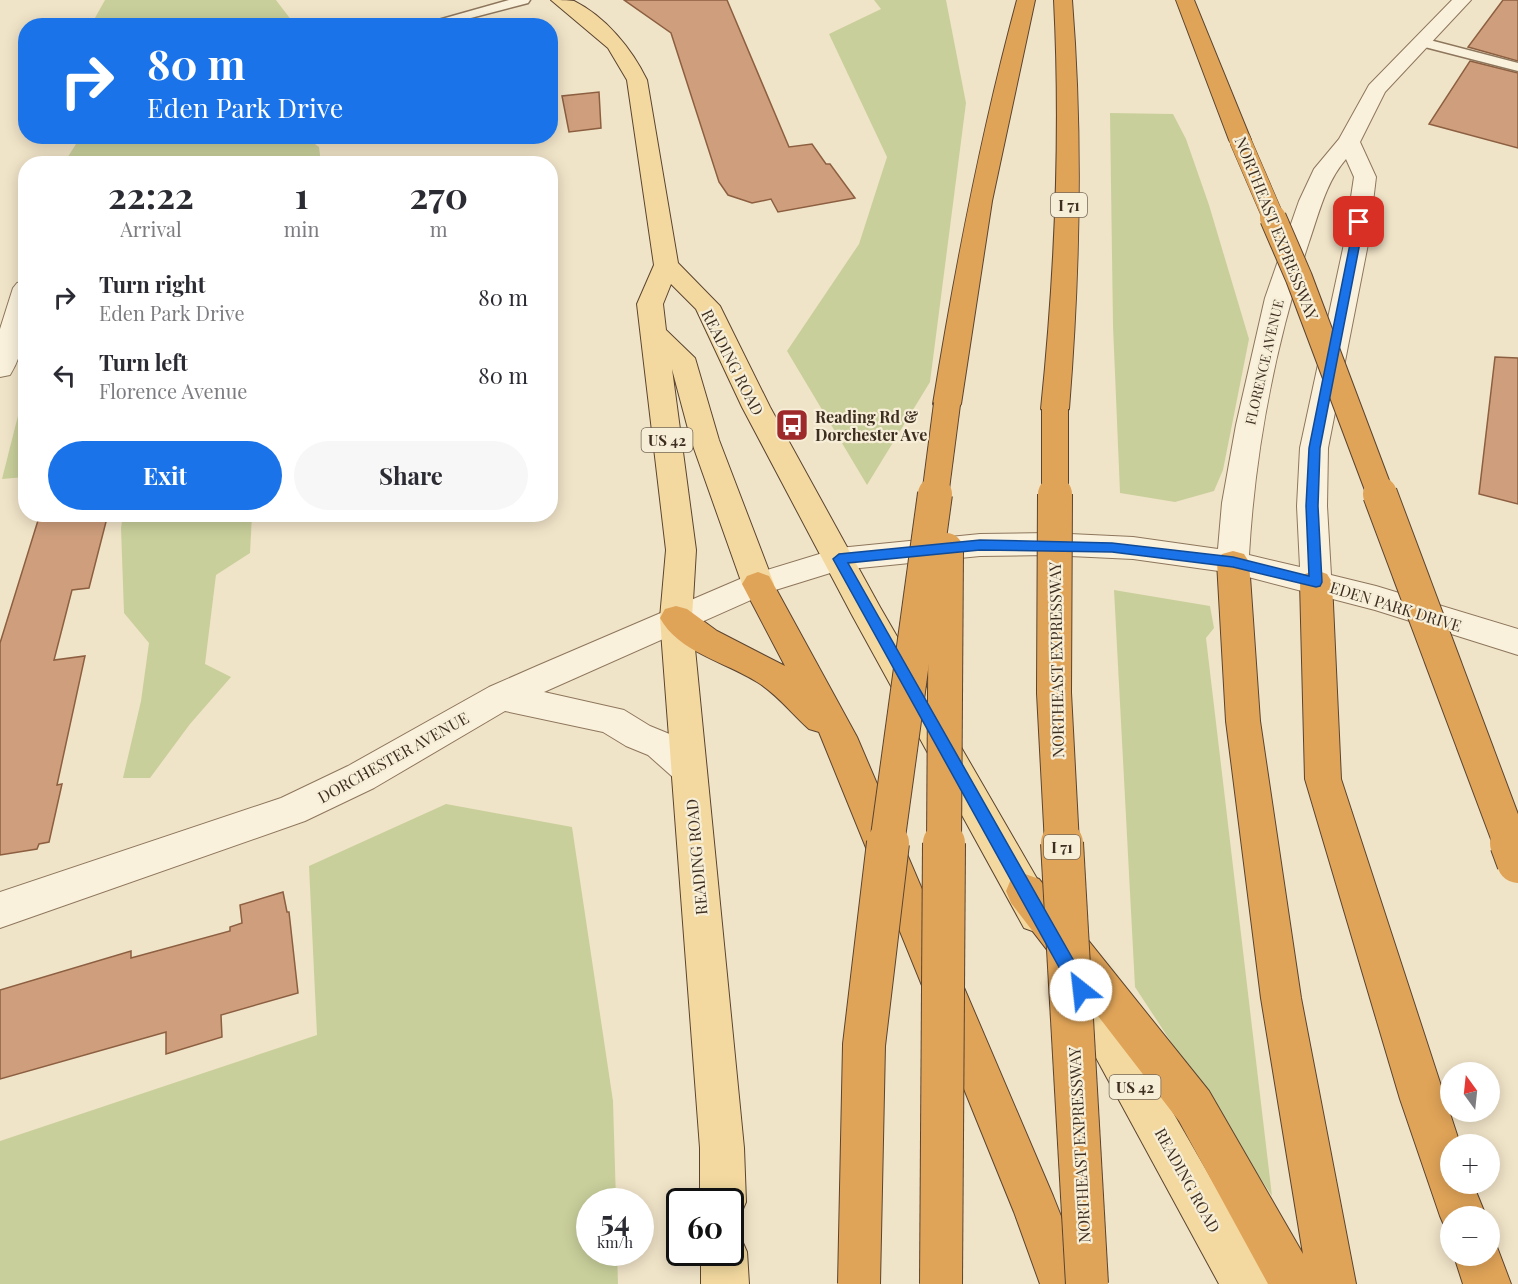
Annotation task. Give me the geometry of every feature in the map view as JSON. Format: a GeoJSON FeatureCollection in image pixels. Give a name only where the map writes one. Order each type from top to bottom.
{"type":"FeatureCollection","features":[{"type":"Feature","properties":{"kind":"highway"},"geometry":{"type":"LineString","coordinates":[[859,1284],[864,1045],[878,913],[958,325],[981,204],[1026,0]]}},
{"type":"Feature","properties":{"kind":"highway","name":"NORTHEAST EXPRESSWAY"},"geometry":{"type":"LineString","coordinates":[[1063,0],[1068,57],[1070,190],[1065,311],[1055,409],[1054,693],[1087,1284]]}},
{"type":"Feature","properties":{"kind":"highway","name":"NORTHEAST EXPRESSWAY"},"geometry":{"type":"LineString","coordinates":[[1185,0],[1240,140],[1299,278],[1518,862]]}},
{"type":"Feature","properties":{"kind":"highway"},"geometry":{"type":"LineString","coordinates":[[941,1284],[947,404]]}},
{"type":"Feature","properties":{"kind":"highway"},"geometry":{"type":"LineString","coordinates":[[1233,562],[1243,721],[1281,998],[1332,1284]]}},
{"type":"Feature","properties":{"kind":"highway"},"geometry":{"type":"LineString","coordinates":[[1316,582],[1323,779],[1440,1151]]}},
{"type":"Feature","properties":{"kind":"highway"},"geometry":{"type":"LineString","coordinates":[[758,584],[839,737],[1037,1212],[1064,1284]]}},
{"type":"Feature","properties":{"kind":"highway"},"geometry":{"type":"LineString","coordinates":[[676,618],[705,640],[770,672],[839,737]]}},
{"type":"Feature","properties":{"kind":"highway"},"geometry":{"type":"LineString","coordinates":[[1025,891],[1194,1106],[1294,1284]]}},
{"type":"Feature","properties":{"kind":"highway"},"geometry":{"type":"LineString","coordinates":[[1481,1266],[1487,1284]]}},
{"type":"Feature","properties":{"kind":"main road"},"geometry":{"type":"LineString","coordinates":[[560,0],[602,29],[631,63],[637,80],[666,265]]}},
{"type":"Feature","properties":{"kind":"main road","name":"READING ROAD"},"geometry":{"type":"LineString","coordinates":[[723,1188],[722,1148],[676,618],[681,550],[650,304],[666,265],[707,306],[756,407],[839,559],[1245,1284]]}},
{"type":"Feature","properties":{"kind":"main road"},"geometry":{"type":"LineString","coordinates":[[653,332],[682,358],[705,440],[758,584]]}},
{"type":"Feature","properties":{"kind":"main road"},"geometry":{"type":"LineString","coordinates":[[724,1266],[724,1284]]}},
{"type":"Feature","properties":{"kind":"street","name":"FLORENCE AVENUE"},"geometry":{"type":"LineString","coordinates":[[1233,562],[1237,503],[1250,424],[1278,298],[1311,201],[1325,169],[1349,142],[1376,89],[1462,0]]}},
{"type":"Feature","properties":{"kind":"street"},"geometry":{"type":"LineString","coordinates":[[1316,582],[1312,506],[1314,448],[1356,244],[1365,177],[1349,142]]}},
{"type":"Feature","properties":{"kind":"street"},"geometry":{"type":"LineString","coordinates":[[0,369],[18,313]]}},
{"type":"Feature","properties":{"kind":"street","name":"EDEN PARK DRIVE"},"geometry":{"type":"LineString","coordinates":[[676,618],[758,584],[839,559],[980,545],[1049,544],[1133,548],[1233,562],[1376,598],[1518,642]]}},
{"type":"Feature","properties":{"kind":"street","name":"DORCHESTER AVENUE"},"geometry":{"type":"LineString","coordinates":[[0,910],[292,810],[361,777],[501,697],[676,618]]}},
{"type":"Feature","properties":{"kind":"street"},"geometry":{"type":"LineString","coordinates":[[501,697],[612,720],[638,736],[660,745],[688,768]]}},
{"type":"Feature","properties":{"kind":"lane"},"geometry":{"type":"LineString","coordinates":[[454,18],[524,0]]}},
{"type":"Feature","properties":{"kind":"lane"},"geometry":{"type":"LineString","coordinates":[[1422,42],[1518,67]]}},
{"type":"Feature","properties":{"kind":"green space"},"geometry":{"type":"Polygon","coordinates":[[[105,0],[276,0],[290,18],[95,18],[105,0]]]}},
{"type":"Feature","properties":{"kind":"green space"},"geometry":{"type":"Polygon","coordinates":[[[874,0],[946,0],[966,103],[930,382],[867,485],[787,351],[859,244],[887,157],[829,34],[881,9],[874,0]]]}},
{"type":"Feature","properties":{"kind":"green space"},"geometry":{"type":"Polygon","coordinates":[[[1110,113],[1173,114],[1186,139],[1209,205],[1249,339],[1223,470],[1214,491],[1175,502],[1120,493],[1113,326],[1110,113]]]}},
{"type":"Feature","properties":{"kind":"green space"},"geometry":{"type":"Polygon","coordinates":[[[76,144],[315,144],[319,147],[320,156],[68,156],[76,144]]]}},
{"type":"Feature","properties":{"kind":"green space"},"geometry":{"type":"Polygon","coordinates":[[[18,416],[18,478],[2,479],[18,416]]]}},
{"type":"Feature","properties":{"kind":"green space"},"geometry":{"type":"Polygon","coordinates":[[[122,522],[252,522],[250,553],[216,575],[205,664],[231,677],[190,724],[150,778],[123,778],[141,701],[149,643],[124,613],[122,522]]]}},
{"type":"Feature","properties":{"kind":"green space"},"geometry":{"type":"Polygon","coordinates":[[[1114,590],[1210,606],[1214,628],[1206,638],[1272,1196],[1135,987],[1114,590]]]}},
{"type":"Feature","properties":{"kind":"green space"},"geometry":{"type":"Polygon","coordinates":[[[446,804],[572,827],[613,1101],[616,1188],[576,1188],[576,1266],[617,1266],[618,1284],[0,1284],[0,1141],[317,1035],[309,866],[446,804]]]}},
{"type":"Feature","properties":{"kind":"building"},"geometry":{"type":"Polygon","coordinates":[[[624,0],[727,0],[789,147],[812,144],[855,198],[778,212],[771,199],[752,203],[728,195],[719,182],[671,33],[624,0]]]}},
{"type":"Feature","properties":{"kind":"building"},"geometry":{"type":"Polygon","coordinates":[[[1503,0],[1518,0],[1518,61],[1468,47],[1503,0]]]}},
{"type":"Feature","properties":{"kind":"building"},"geometry":{"type":"Polygon","coordinates":[[[1470,61],[1518,73],[1518,148],[1429,124],[1470,61]]]}},
{"type":"Feature","properties":{"kind":"building"},"geometry":{"type":"Polygon","coordinates":[[[599,92],[601,128],[569,132],[562,96],[599,92]]]}},
{"type":"Feature","properties":{"kind":"building"},"geometry":{"type":"Polygon","coordinates":[[[1495,357],[1518,358],[1518,504],[1479,494],[1495,357]]]}},
{"type":"Feature","properties":{"kind":"building"},"geometry":{"type":"Polygon","coordinates":[[[38,522],[106,522],[89,588],[72,590],[54,660],[85,656],[57,785],[62,784],[49,842],[39,844],[37,849],[0,855],[0,643],[38,522]]]}},
{"type":"Feature","properties":{"kind":"building"},"geometry":{"type":"Polygon","coordinates":[[[283,892],[287,912],[289,912],[298,993],[221,1015],[222,1037],[166,1054],[166,1032],[0,1079],[0,990],[131,951],[131,958],[230,931],[230,927],[242,923],[240,905],[283,892]]]}},
{"type":"Feature","properties":{"kind":"place","name":"Reading Rd & Dorchester Ave"},"geometry":{"type":"Point","coordinates":[792,425]}},
{"type":"Feature","properties":{"kind":"route"},"geometry":{"type":"LineString","coordinates":[[1081,990],[868,615],[839,559],[980,545],[1049,544],[1133,548],[1233,562],[1316,582],[1312,506],[1314,448],[1359,222]]}}]}
